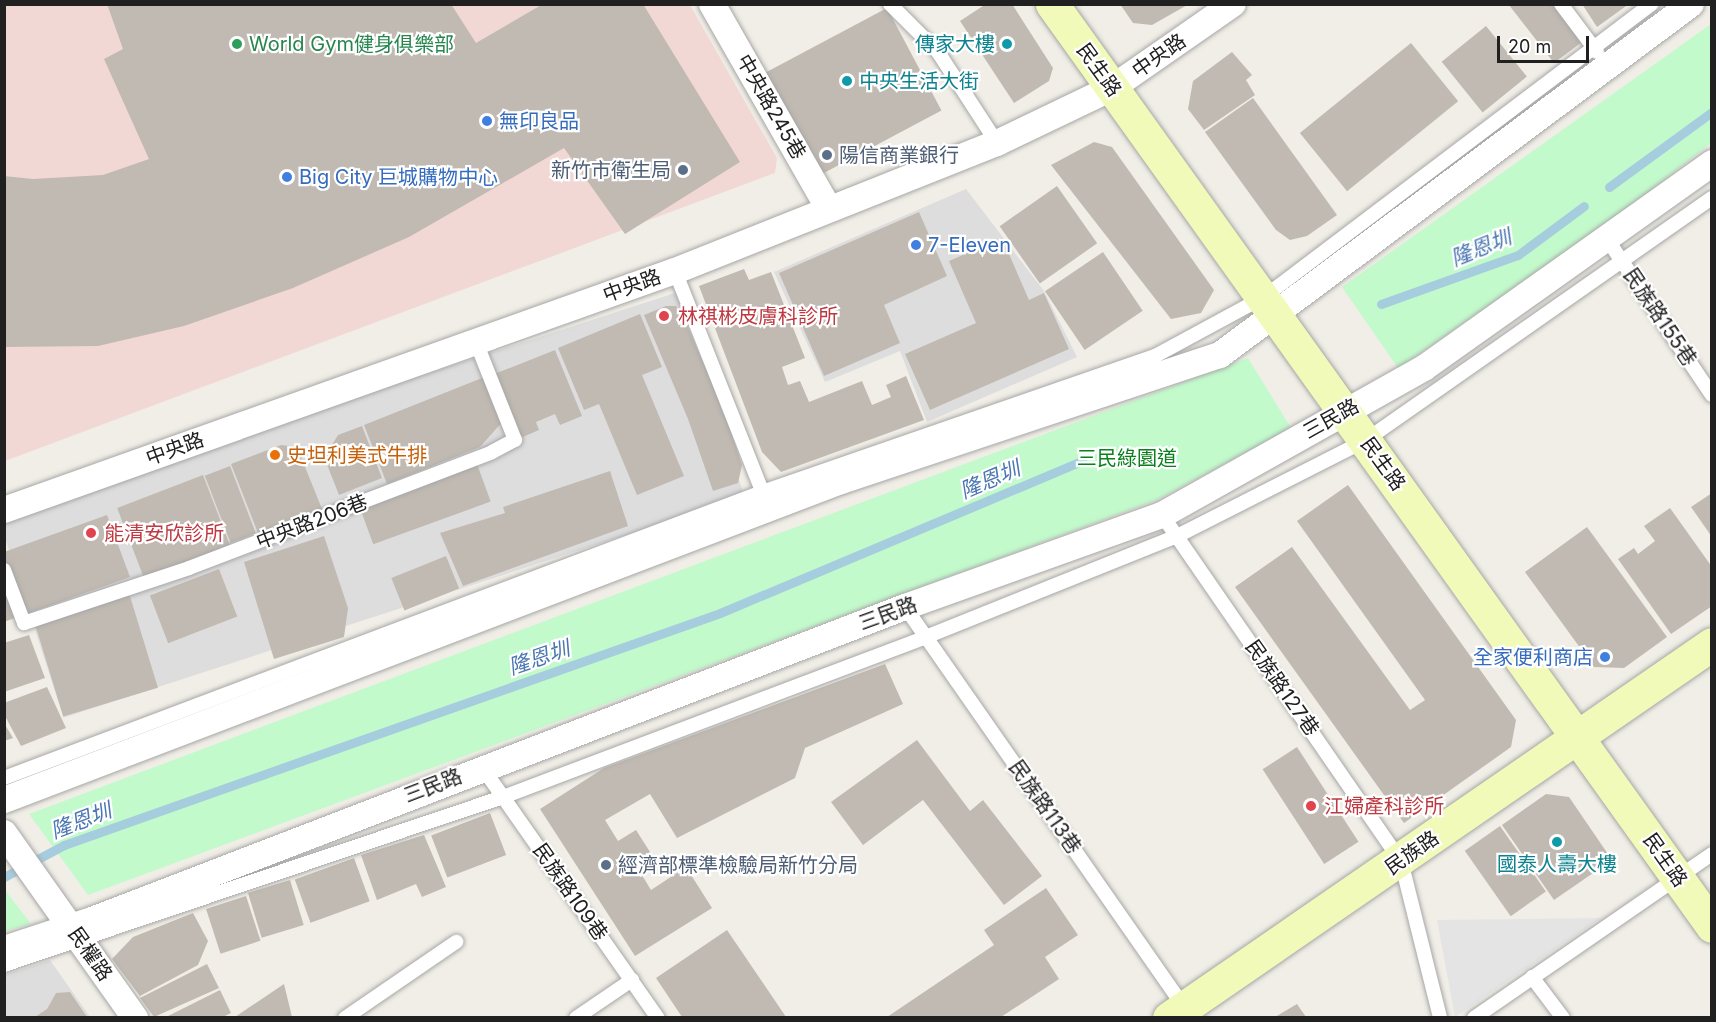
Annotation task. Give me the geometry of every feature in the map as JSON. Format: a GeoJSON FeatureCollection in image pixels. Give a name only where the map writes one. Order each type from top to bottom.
{"type":"FeatureCollection","features":[{"type":"Feature","properties":{"kind":"street","name":"中央路245巷"},"geometry":{"type":"LineString","coordinates":[[712,4],[829,209]]}},
{"type":"Feature","properties":{"kind":"street","name":"民生路"},"geometry":{"type":"LineString","coordinates":[[1052,4],[1270,305],[1712,926]]}},
{"type":"Feature","properties":{"kind":"street","name":"中央路"},"geometry":{"type":"LineString","coordinates":[[4,510],[675,271],[997,143],[1112,88],[1233,4]]}},
{"type":"Feature","properties":{"kind":"street"},"geometry":{"type":"LineString","coordinates":[[4,800],[378,646],[765,500],[1220,355],[1270,305],[1600,57],[1691,4]]}},
{"type":"Feature","properties":{"kind":"street","name":"三民路"},"geometry":{"type":"LineString","coordinates":[[4,949],[76,934],[482,767],[905,607],[1162,515],[1425,368],[1712,163]]}},
{"type":"Feature","properties":{"kind":"street","name":"民族路"},"geometry":{"type":"LineString","coordinates":[[1176,1012],[1401,861],[1576,735],[1712,644]]}},
{"type":"Feature","properties":{"kind":"street","name":"民權路"},"geometry":{"type":"LineString","coordinates":[[4,834],[135,1017]]}},
{"type":"Feature","properties":{"kind":"lane"},"geometry":{"type":"LineString","coordinates":[[890,4],[938,52],[997,143]]}},
{"type":"Feature","properties":{"kind":"lane"},"geometry":{"type":"LineString","coordinates":[[1562,4],[1600,57],[1652,4]]}},
{"type":"Feature","properties":{"kind":"lane","name":"三民路"},"geometry":{"type":"LineString","coordinates":[[4,965],[76,934],[503,797],[926,637],[1177,536],[1366,440],[1624,262],[1712,198]]}},
{"type":"Feature","properties":{"kind":"lane","name":"民族路155巷"},"geometry":{"type":"LineString","coordinates":[[1607,239],[1712,395]]}},
{"type":"Feature","properties":{"kind":"lane"},"geometry":{"type":"LineString","coordinates":[[675,271],[765,500]]}},
{"type":"Feature","properties":{"kind":"lane","name":"中央路206巷"},"geometry":{"type":"LineString","coordinates":[[4,570],[24,623],[200,564],[492,452],[515,440],[476,342]]}},
{"type":"Feature","properties":{"kind":"lane","name":"民族路127巷"},"geometry":{"type":"LineString","coordinates":[[1162,515],[1401,861]]}},
{"type":"Feature","properties":{"kind":"lane","name":"民族路113巷"},"geometry":{"type":"LineString","coordinates":[[905,607],[1176,1012]]}},
{"type":"Feature","properties":{"kind":"lane"},"geometry":{"type":"LineString","coordinates":[[4,778],[378,646]]}},
{"type":"Feature","properties":{"kind":"lane","name":"民族路109巷"},"geometry":{"type":"LineString","coordinates":[[482,767],[658,1017]]}},
{"type":"Feature","properties":{"kind":"lane"},"geometry":{"type":"LineString","coordinates":[[1474,1017],[1712,854]]}},
{"type":"Feature","properties":{"kind":"lane"},"geometry":{"type":"LineString","coordinates":[[1401,861],[1440,1017]]}},
{"type":"Feature","properties":{"kind":"lane"},"geometry":{"type":"LineString","coordinates":[[345,1017],[456,942]]}},
{"type":"Feature","properties":{"kind":"lane"},"geometry":{"type":"LineString","coordinates":[[1532,977],[1563,1017]]}},
{"type":"Feature","properties":{"kind":"lane"},"geometry":{"type":"LineString","coordinates":[[576,1017],[632,980]]}},
{"type":"Feature","properties":{"kind":"shaded area","name":"Big City 巨城購物中心"},"geometry":{"type":"Polygon","coordinates":[[[5,5],[690,5],[777,158],[775,173],[5,461],[5,5]]]}},
{"type":"Feature","properties":{"kind":"shaded area"},"geometry":{"type":"Polygon","coordinates":[[[966,189],[1044,291],[1077,357],[927,422],[900,351],[825,382],[774,272],[966,189]]]}},
{"type":"Feature","properties":{"kind":"shaded area"},"geometry":{"type":"Polygon","coordinates":[[[678,292],[744,496],[63,718],[4,535],[4,511],[678,292]]]}},
{"type":"Feature","properties":{"kind":"shaded area"},"geometry":{"type":"Polygon","coordinates":[[[1601,918],[1455,1017],[1437,920],[1601,918]]]}},
{"type":"Feature","properties":{"kind":"shaded area"},"geometry":{"type":"Polygon","coordinates":[[[50,960],[90,1017],[5,1017],[4,975],[50,960]]]}},
{"type":"Feature","properties":{"kind":"green space"},"geometry":{"type":"Polygon","coordinates":[[[1711,24],[1711,143],[1604,227],[1398,368],[1342,287],[1711,24]]]}},
{"type":"Feature","properties":{"kind":"green space","name":"三民綠園道"},"geometry":{"type":"Polygon","coordinates":[[[1248,358],[1291,428],[1157,500],[88,895],[29,814],[1248,358]]]}},
{"type":"Feature","properties":{"kind":"green space"},"geometry":{"type":"Polygon","coordinates":[[[5,890],[31,924],[5,931],[5,890]]]}},
{"type":"Feature","properties":{"kind":"building","name":"Big City 巨城購物中心"},"geometry":{"type":"Polygon","coordinates":[[[107,4],[451,4],[476,43],[543,4],[643,4],[740,162],[625,234],[564,148],[409,237],[293,288],[184,326],[98,346],[4,347],[4,176],[33,179],[103,175],[149,159],[104,59],[123,49],[107,4]]]}},
{"type":"Feature","properties":{"kind":"building","name":"傳家大樓"},"geometry":{"type":"Polygon","coordinates":[[[986,4],[1012,4],[1053,68],[1049,81],[1014,103],[960,21],[986,4]]]}},
{"type":"Feature","properties":{"kind":"building"},"geometry":{"type":"Polygon","coordinates":[[[1120,4],[1189,4],[1152,25],[1133,23],[1120,4]]]}},
{"type":"Feature","properties":{"kind":"building"},"geometry":{"type":"Polygon","coordinates":[[[1582,4],[1629,4],[1597,27],[1582,4]]]}},
{"type":"Feature","properties":{"kind":"building"},"geometry":{"type":"Polygon","coordinates":[[[1509,5],[1553,5],[1582,42],[1554,63],[1509,5]]]}},
{"type":"Feature","properties":{"kind":"building","name":"中央生活大街"},"geometry":{"type":"Polygon","coordinates":[[[887,8],[941,110],[819,176],[764,73],[887,8]]]}},
{"type":"Feature","properties":{"kind":"building"},"geometry":{"type":"Polygon","coordinates":[[[1486,26],[1527,77],[1483,112],[1442,62],[1486,26]]]}},
{"type":"Feature","properties":{"kind":"building"},"geometry":{"type":"Polygon","coordinates":[[[1411,43],[1458,101],[1347,191],[1300,133],[1411,43]]]}},
{"type":"Feature","properties":{"kind":"building"},"geometry":{"type":"Polygon","coordinates":[[[1232,52],[1252,75],[1246,80],[1255,95],[1204,130],[1188,109],[1193,81],[1232,52]]]}},
{"type":"Feature","properties":{"kind":"building"},"geometry":{"type":"Polygon","coordinates":[[[1253,98],[1337,215],[1307,236],[1290,240],[1276,230],[1205,132],[1253,98]]]}},
{"type":"Feature","properties":{"kind":"building"},"geometry":{"type":"Polygon","coordinates":[[[1094,142],[1112,147],[1214,290],[1201,313],[1171,319],[1051,165],[1094,142]]]}},
{"type":"Feature","properties":{"kind":"building"},"geometry":{"type":"Polygon","coordinates":[[[1057,186],[1097,243],[1040,283],[1000,226],[1057,186]]]}},
{"type":"Feature","properties":{"kind":"building"},"geometry":{"type":"Polygon","coordinates":[[[919,212],[947,276],[884,305],[900,343],[824,376],[779,273],[919,212]]]}},
{"type":"Feature","properties":{"kind":"building"},"geometry":{"type":"Polygon","coordinates":[[[1002,238],[1029,300],[1044,293],[1069,349],[930,410],[905,354],[976,323],[949,261],[1002,238]]]}},
{"type":"Feature","properties":{"kind":"building"},"geometry":{"type":"Polygon","coordinates":[[[1103,252],[1143,311],[1085,350],[1045,291],[1103,252]]]}},
{"type":"Feature","properties":{"kind":"building"},"geometry":{"type":"Polygon","coordinates":[[[744,269],[749,280],[771,272],[805,358],[782,367],[788,385],[800,381],[809,402],[862,381],[872,405],[891,397],[886,385],[906,376],[924,420],[781,472],[762,452],[699,286],[744,269]]]}},
{"type":"Feature","properties":{"kind":"building"},"geometry":{"type":"Polygon","coordinates":[[[666,306],[676,306],[681,312],[722,405],[742,465],[738,483],[713,491],[688,419],[644,315],[666,306]]]}},
{"type":"Feature","properties":{"kind":"building"},"geometry":{"type":"Polygon","coordinates":[[[640,314],[662,367],[642,375],[684,476],[637,495],[599,404],[584,410],[558,348],[640,314]]]}},
{"type":"Feature","properties":{"kind":"building"},"geometry":{"type":"Polygon","coordinates":[[[555,350],[582,416],[560,425],[555,414],[536,422],[539,430],[518,439],[492,375],[555,350]]]}},
{"type":"Feature","properties":{"kind":"building"},"geometry":{"type":"Polygon","coordinates":[[[487,376],[504,420],[480,447],[387,484],[364,425],[487,376]]]}},
{"type":"Feature","properties":{"kind":"building"},"geometry":{"type":"Polygon","coordinates":[[[362,426],[382,478],[339,495],[326,462],[329,450],[338,435],[362,426]]]}},
{"type":"Feature","properties":{"kind":"building"},"geometry":{"type":"Polygon","coordinates":[[[281,445],[297,447],[322,509],[258,533],[231,464],[281,445]]]}},
{"type":"Feature","properties":{"kind":"building"},"geometry":{"type":"Polygon","coordinates":[[[477,464],[491,502],[373,544],[360,507],[477,464]]]}},
{"type":"Feature","properties":{"kind":"building"},"geometry":{"type":"Polygon","coordinates":[[[230,466],[256,533],[231,543],[205,476],[230,466]]]}},
{"type":"Feature","properties":{"kind":"building"},"geometry":{"type":"Polygon","coordinates":[[[610,471],[628,526],[463,586],[440,533],[505,513],[503,507],[610,471]]]}},
{"type":"Feature","properties":{"kind":"building"},"geometry":{"type":"Polygon","coordinates":[[[203,475],[230,545],[144,578],[117,508],[203,475]]]}},
{"type":"Feature","properties":{"kind":"building"},"geometry":{"type":"Polygon","coordinates":[[[1348,485],[1516,720],[1511,747],[1404,823],[1235,587],[1292,547],[1410,710],[1425,700],[1297,521],[1348,485]]]}},
{"type":"Feature","properties":{"kind":"building"},"geometry":{"type":"Polygon","coordinates":[[[1712,493],[1712,537],[1691,507],[1712,493]]]}},
{"type":"Feature","properties":{"kind":"building"},"geometry":{"type":"Polygon","coordinates":[[[1670,508],[1712,567],[1712,606],[1671,634],[1618,559],[1634,548],[1638,554],[1655,541],[1644,526],[1670,508]]]}},
{"type":"Feature","properties":{"kind":"building"},"geometry":{"type":"Polygon","coordinates":[[[107,515],[130,577],[23,615],[4,563],[4,552],[107,515]]]}},
{"type":"Feature","properties":{"kind":"building"},"geometry":{"type":"Polygon","coordinates":[[[1587,527],[1667,637],[1624,668],[1594,667],[1525,572],[1587,527]]]}},
{"type":"Feature","properties":{"kind":"building"},"geometry":{"type":"Polygon","coordinates":[[[324,536],[348,608],[344,637],[274,659],[244,562],[324,536]]]}},
{"type":"Feature","properties":{"kind":"building"},"geometry":{"type":"Polygon","coordinates":[[[446,556],[459,588],[404,611],[391,578],[446,556]]]}},
{"type":"Feature","properties":{"kind":"building"},"geometry":{"type":"Polygon","coordinates":[[[219,569],[237,617],[168,643],[150,596],[219,569]]]}},
{"type":"Feature","properties":{"kind":"building"},"geometry":{"type":"Polygon","coordinates":[[[4,575],[20,616],[4,622],[4,575]]]}},
{"type":"Feature","properties":{"kind":"building"},"geometry":{"type":"Polygon","coordinates":[[[129,593],[158,688],[63,717],[34,622],[129,593]]]}},
{"type":"Feature","properties":{"kind":"building"},"geometry":{"type":"Polygon","coordinates":[[[29,635],[45,678],[4,692],[4,643],[29,635]]]}},
{"type":"Feature","properties":{"kind":"building"},"geometry":{"type":"Polygon","coordinates":[[[885,664],[903,704],[805,748],[795,778],[677,838],[650,794],[605,820],[618,841],[636,830],[650,852],[634,862],[651,890],[686,867],[712,908],[635,956],[540,809],[604,768],[885,664]]]}},
{"type":"Feature","properties":{"kind":"building"},"geometry":{"type":"Polygon","coordinates":[[[47,687],[66,728],[21,746],[4,714],[4,703],[47,687]]]}},
{"type":"Feature","properties":{"kind":"building"},"geometry":{"type":"Polygon","coordinates":[[[4,723],[13,738],[4,741],[4,723]]]}},
{"type":"Feature","properties":{"kind":"building"},"geometry":{"type":"Polygon","coordinates":[[[917,740],[970,811],[983,800],[1042,876],[1004,905],[923,800],[863,845],[831,802],[917,740]]]}},
{"type":"Feature","properties":{"kind":"building","name":"江婦產科診所"},"geometry":{"type":"Polygon","coordinates":[[[1297,747],[1359,842],[1324,864],[1263,769],[1297,747]]]}},
{"type":"Feature","properties":{"kind":"building","name":"國泰人壽大樓"},"geometry":{"type":"Polygon","coordinates":[[[1546,794],[1569,797],[1612,860],[1554,900],[1502,825],[1546,794]]]}},
{"type":"Feature","properties":{"kind":"building"},"geometry":{"type":"Polygon","coordinates":[[[490,813],[506,855],[447,878],[431,836],[490,813]]]}},
{"type":"Feature","properties":{"kind":"building"},"geometry":{"type":"Polygon","coordinates":[[[1500,826],[1546,892],[1511,916],[1465,851],[1500,826]]]}},
{"type":"Feature","properties":{"kind":"building"},"geometry":{"type":"Polygon","coordinates":[[[424,835],[446,887],[422,897],[416,884],[377,900],[361,855],[424,835]]]}},
{"type":"Feature","properties":{"kind":"building"},"geometry":{"type":"Polygon","coordinates":[[[354,858],[370,901],[311,923],[295,880],[354,858]]]}},
{"type":"Feature","properties":{"kind":"building"},"geometry":{"type":"Polygon","coordinates":[[[290,880],[304,925],[262,938],[248,893],[290,880]]]}},
{"type":"Feature","properties":{"kind":"building"},"geometry":{"type":"Polygon","coordinates":[[[1046,888],[1078,935],[1045,957],[1059,979],[1001,1017],[887,1017],[994,945],[984,930],[1046,888]]]}},
{"type":"Feature","properties":{"kind":"building"},"geometry":{"type":"Polygon","coordinates":[[[246,896],[261,941],[221,954],[206,909],[246,896]]]}},
{"type":"Feature","properties":{"kind":"building"},"geometry":{"type":"Polygon","coordinates":[[[193,913],[208,941],[198,965],[140,996],[112,959],[133,937],[193,913]]]}},
{"type":"Feature","properties":{"kind":"building"},"geometry":{"type":"Polygon","coordinates":[[[727,930],[786,1017],[682,1017],[656,978],[727,930]]]}},
{"type":"Feature","properties":{"kind":"building"},"geometry":{"type":"Polygon","coordinates":[[[207,964],[219,988],[154,1017],[140,998],[207,964]]]}},
{"type":"Feature","properties":{"kind":"building"},"geometry":{"type":"Polygon","coordinates":[[[284,984],[292,1017],[235,1017],[284,984]]]}},
{"type":"Feature","properties":{"kind":"building"},"geometry":{"type":"Polygon","coordinates":[[[220,990],[231,1013],[223,1017],[166,1017],[220,990]]]}},
{"type":"Feature","properties":{"kind":"building"},"geometry":{"type":"Polygon","coordinates":[[[70,992],[87,1017],[35,1017],[47,1009],[56,993],[70,992]]]}},
{"type":"Feature","properties":{"kind":"building"},"geometry":{"type":"Polygon","coordinates":[[[1297,1004],[1306,1017],[1275,1017],[1297,1004]]]}},
{"type":"Feature","properties":{"kind":"waterway","name":"隆恩圳"},"geometry":{"type":"LineString","coordinates":[[1609,187],[1712,112]]}},
{"type":"Feature","properties":{"kind":"waterway","name":"隆恩圳"},"geometry":{"type":"LineString","coordinates":[[1381,304],[1518,255],[1584,206]]}},
{"type":"Feature","properties":{"kind":"waterway","name":"隆恩圳"},"geometry":{"type":"LineString","coordinates":[[4,877],[64,845],[720,613],[1082,461]]}},
{"type":"Feature","properties":{"kind":"place","name":"World Gym健身俱樂部"},"geometry":{"type":"Point","coordinates":[237,44]}},
{"type":"Feature","properties":{"kind":"place","name":"傳家大樓"},"geometry":{"type":"Point","coordinates":[1007,44]}},
{"type":"Feature","properties":{"kind":"place","name":"中央生活大街"},"geometry":{"type":"Point","coordinates":[847,81]}},
{"type":"Feature","properties":{"kind":"place","name":"無印良品"},"geometry":{"type":"Point","coordinates":[487,121]}},
{"type":"Feature","properties":{"kind":"place","name":"陽信商業銀行"},"geometry":{"type":"Point","coordinates":[827,155]}},
{"type":"Feature","properties":{"kind":"place","name":"新竹市衛生局"},"geometry":{"type":"Point","coordinates":[683,170]}},
{"type":"Feature","properties":{"kind":"place","name":"Big City 巨城購物中心"},"geometry":{"type":"Point","coordinates":[287,177]}},
{"type":"Feature","properties":{"kind":"place","name":"7-Eleven"},"geometry":{"type":"Point","coordinates":[916,245]}},
{"type":"Feature","properties":{"kind":"place","name":"林祺彬皮膚科診所"},"geometry":{"type":"Point","coordinates":[664,316]}},
{"type":"Feature","properties":{"kind":"place","name":"史坦利美式牛排"},"geometry":{"type":"Point","coordinates":[275,455]}},
{"type":"Feature","properties":{"kind":"place","name":"能清安欣診所"},"geometry":{"type":"Point","coordinates":[91,533]}},
{"type":"Feature","properties":{"kind":"place","name":"全家便利商店"},"geometry":{"type":"Point","coordinates":[1605,657]}},
{"type":"Feature","properties":{"kind":"place","name":"江婦產科診所"},"geometry":{"type":"Point","coordinates":[1311,806]}},
{"type":"Feature","properties":{"kind":"place","name":"國泰人壽大樓"},"geometry":{"type":"Point","coordinates":[1557,842]}},
{"type":"Feature","properties":{"kind":"place","name":"經濟部標準檢驗局新竹分局"},"geometry":{"type":"Point","coordinates":[606,865]}}]}
